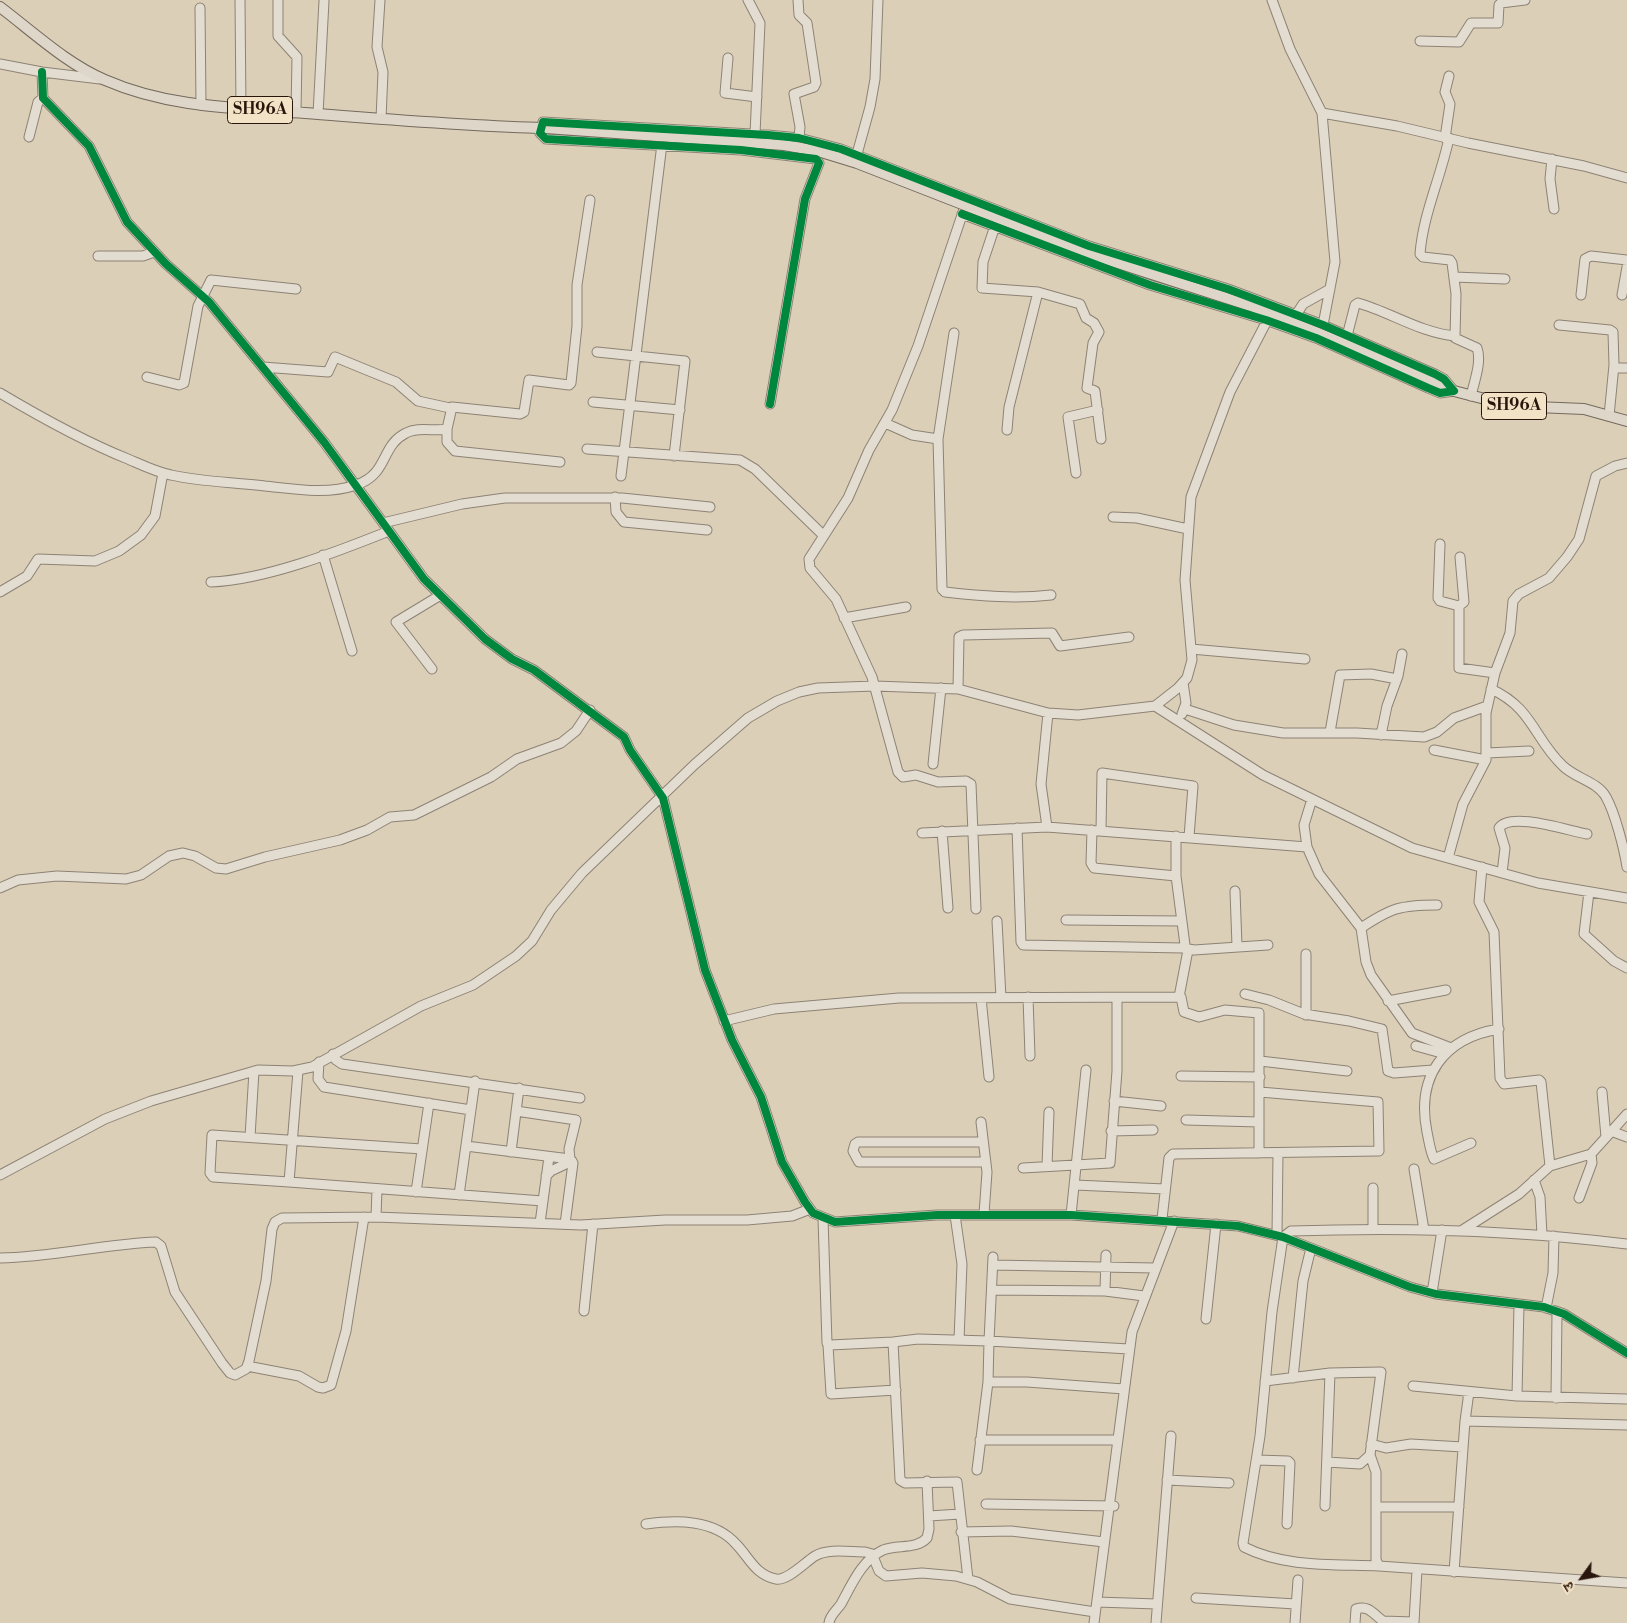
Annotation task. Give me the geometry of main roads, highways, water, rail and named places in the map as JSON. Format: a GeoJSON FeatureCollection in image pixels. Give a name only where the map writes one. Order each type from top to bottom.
{"type":"FeatureCollection","features":[{"type":"Feature","properties":{"kind":"main road","name":"SH96A"},"geometry":{"type":"LineString","coordinates":[[0,7],[62,54],[103,79],[152,98],[241,109],[784,145],[818,151],[856,163],[1093,256],[1254,306],[1454,391],[1512,406],[1584,408],[1627,421]]}}]}
